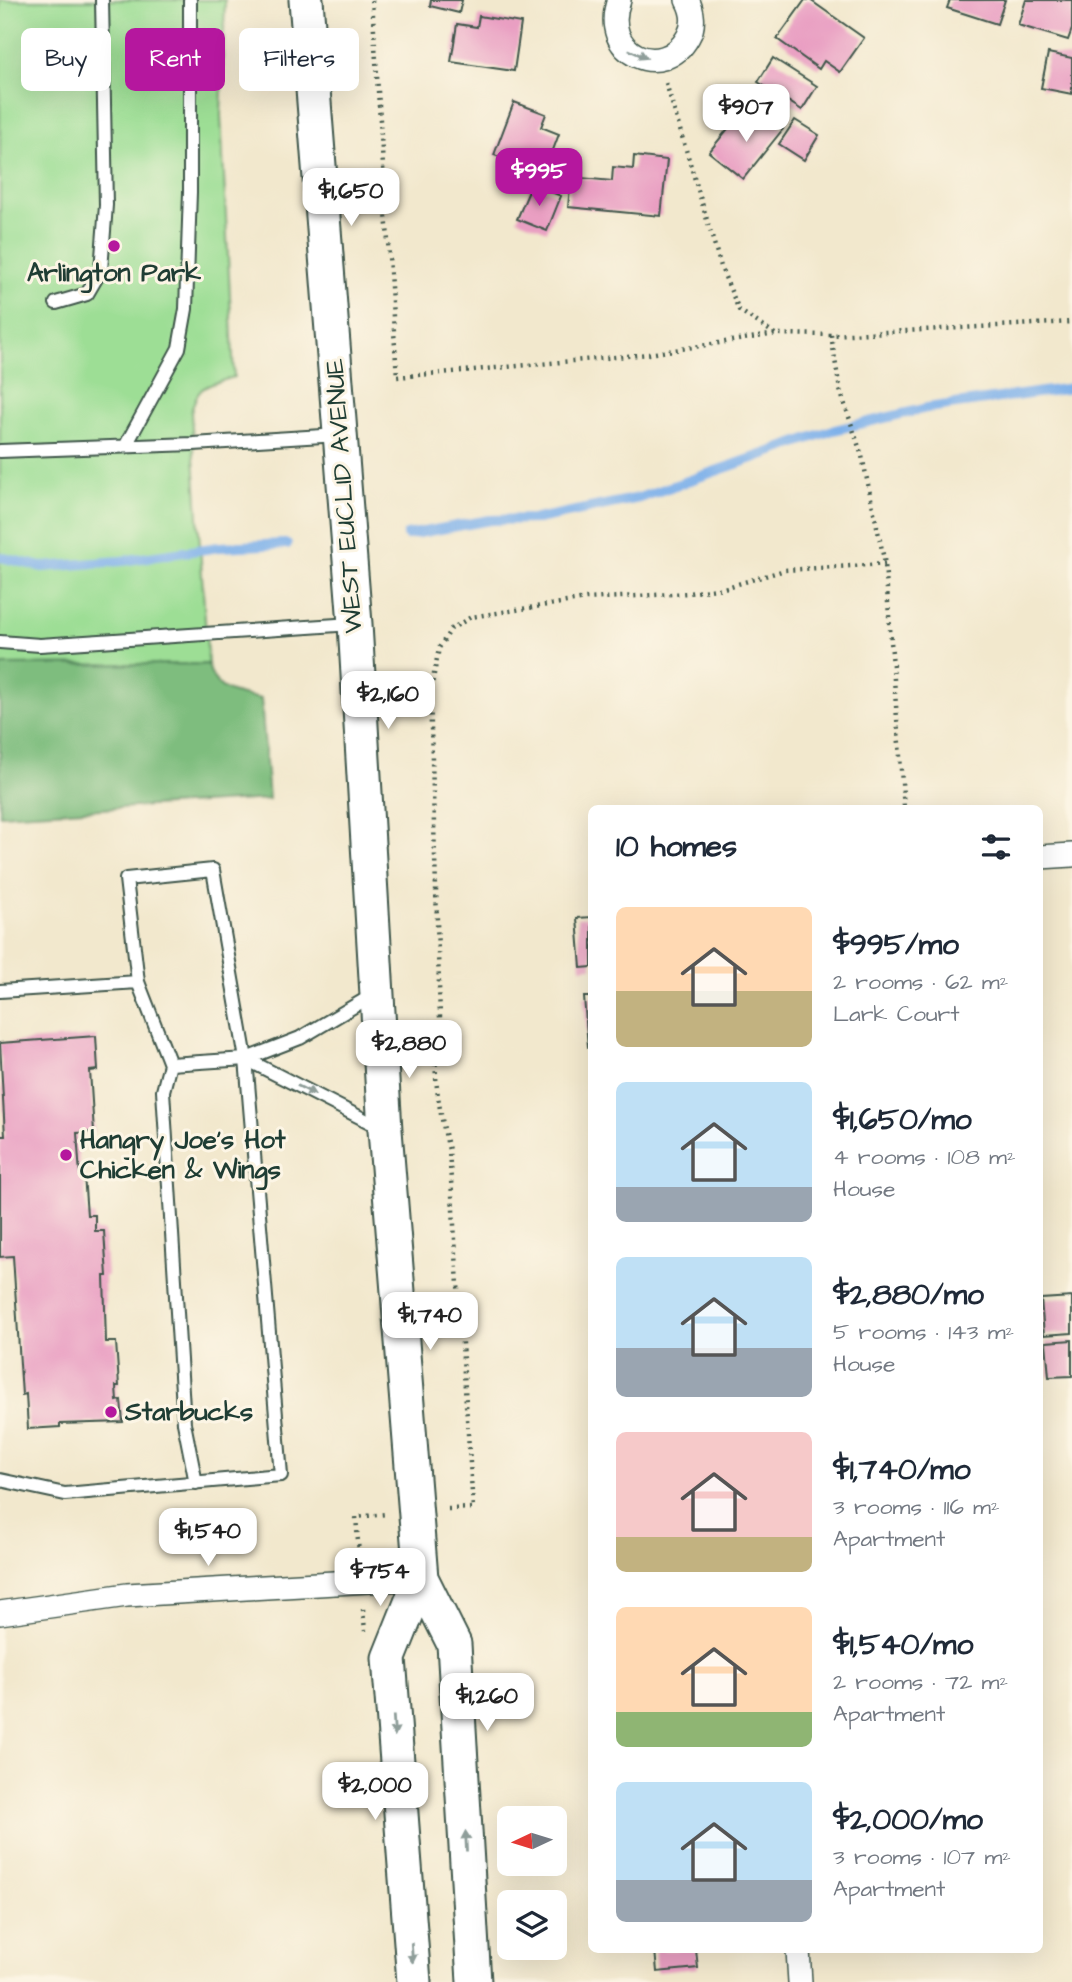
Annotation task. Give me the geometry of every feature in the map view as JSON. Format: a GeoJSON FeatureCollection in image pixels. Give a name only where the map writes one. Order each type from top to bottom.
{"type":"FeatureCollection","features":[{"type":"Feature","properties":{"kind":"main road","name":"WEST EUCLID AVENUE"},"geometry":{"type":"LineString","coordinates":[[306,0],[355,624],[385,1130],[421,1578],[454,1644],[474,1982]]}},
{"type":"Feature","properties":{"kind":"main road","name":"WEST EUCLID AVENUE"},"geometry":{"type":"LineString","coordinates":[[414,1982],[389,1658],[421,1578]]}},
{"type":"Feature","properties":{"kind":"street"},"geometry":{"type":"LineString","coordinates":[[619,0],[614,12],[617,37],[625,48],[649,59],[674,54],[684,44],[691,33],[693,19],[687,0]]}},
{"type":"Feature","properties":{"kind":"street"},"geometry":{"type":"LineString","coordinates":[[1043,858],[1072,855]]}},
{"type":"Feature","properties":{"kind":"street"},"geometry":{"type":"LineString","coordinates":[[0,1613],[127,1595],[421,1578]]}},
{"type":"Feature","properties":{"kind":"street"},"geometry":{"type":"LineString","coordinates":[[798,1953],[800,1982]]}},
{"type":"Feature","properties":{"kind":"lane"},"geometry":{"type":"LineString","coordinates":[[56,303],[86,295],[101,270],[106,205],[103,0]]}},
{"type":"Feature","properties":{"kind":"lane"},"geometry":{"type":"LineString","coordinates":[[126,445],[179,348],[186,309],[190,192],[190,0]]}},
{"type":"Feature","properties":{"kind":"lane"},"geometry":{"type":"LineString","coordinates":[[0,451],[340,435]]}},
{"type":"Feature","properties":{"kind":"lane"},"geometry":{"type":"LineString","coordinates":[[0,642],[40,645],[355,624]]}},
{"type":"Feature","properties":{"kind":"lane"},"geometry":{"type":"LineString","coordinates":[[0,1480],[65,1494],[196,1483],[281,1475],[246,1059],[213,870],[126,879],[138,982],[170,1064],[163,1091],[184,1423],[196,1483]]}},
{"type":"Feature","properties":{"kind":"lane"},"geometry":{"type":"LineString","coordinates":[[0,991],[138,982]]}},
{"type":"Feature","properties":{"kind":"lane"},"geometry":{"type":"LineString","coordinates":[[170,1064],[246,1059],[300,1038],[377,993]]}},
{"type":"Feature","properties":{"kind":"lane"},"geometry":{"type":"LineString","coordinates":[[246,1059],[385,1130]]}},
{"type":"Feature","properties":{"kind":"path"},"geometry":{"type":"LineString","coordinates":[[372,0],[397,377],[649,354],[776,334],[831,335],[1072,322]]}},
{"type":"Feature","properties":{"kind":"path"},"geometry":{"type":"LineString","coordinates":[[659,59],[727,280],[739,310],[776,334]]}},
{"type":"Feature","properties":{"kind":"path"},"geometry":{"type":"LineString","coordinates":[[831,335],[840,390],[862,456],[885,564],[904,805]]}},
{"type":"Feature","properties":{"kind":"path"},"geometry":{"type":"LineString","coordinates":[[461,1508],[473,1508],[450,1150],[438,1105],[434,1043],[440,1018],[430,695],[439,648],[451,629],[471,617],[586,599],[689,593],[724,588],[785,570],[885,564]]}},
{"type":"Feature","properties":{"kind":"green space","name":"Arlington Park"},"geometry":{"type":"Polygon","coordinates":[[[0,0],[225,0],[224,28],[125,28],[125,91],[222,91],[234,377],[211,384],[200,391],[191,413],[208,664],[0,665],[0,0]]]}},
{"type":"Feature","properties":{"kind":"green space"},"geometry":{"type":"Polygon","coordinates":[[[208,664],[211,674],[227,691],[261,699],[269,799],[0,815],[0,665],[208,664]]]}},
{"type":"Feature","properties":{"kind":"building"},"geometry":{"type":"Polygon","coordinates":[[[431,0],[462,0],[459,13],[430,6],[431,0]]]}},
{"type":"Feature","properties":{"kind":"building"},"geometry":{"type":"Polygon","coordinates":[[[805,0],[810,0],[864,38],[840,72],[824,61],[819,69],[777,39],[805,0]]]}},
{"type":"Feature","properties":{"kind":"building"},"geometry":{"type":"Polygon","coordinates":[[[950,0],[1005,0],[997,24],[947,8],[950,0]]]}},
{"type":"Feature","properties":{"kind":"building"},"geometry":{"type":"Polygon","coordinates":[[[1026,0],[1072,0],[1072,29],[1068,40],[1018,25],[1026,0]]]}},
{"type":"Feature","properties":{"kind":"building"},"geometry":{"type":"Polygon","coordinates":[[[479,16],[521,23],[514,71],[451,62],[457,24],[477,27],[479,16]]]}},
{"type":"Feature","properties":{"kind":"building"},"geometry":{"type":"Polygon","coordinates":[[[1048,53],[1072,58],[1072,94],[1041,88],[1048,53]]]}},
{"type":"Feature","properties":{"kind":"building"},"geometry":{"type":"Polygon","coordinates":[[[773,58],[817,86],[802,110],[758,82],[773,58]]]}},
{"type":"Feature","properties":{"kind":"building"},"geometry":{"type":"Polygon","coordinates":[[[514,102],[546,114],[541,127],[559,134],[544,174],[494,155],[514,102]]]}},
{"type":"Feature","properties":{"kind":"building"},"geometry":{"type":"Polygon","coordinates":[[[763,113],[783,129],[743,179],[709,152],[739,115],[752,125],[763,113]]]}},
{"type":"Feature","properties":{"kind":"building"},"geometry":{"type":"Polygon","coordinates":[[[795,120],[819,135],[804,160],[779,144],[795,120]]]}},
{"type":"Feature","properties":{"kind":"building"},"geometry":{"type":"Polygon","coordinates":[[[634,156],[667,160],[661,216],[568,207],[571,177],[612,181],[613,167],[633,169],[634,156]]]}},
{"type":"Feature","properties":{"kind":"building"},"geometry":{"type":"Polygon","coordinates":[[[532,184],[561,196],[547,231],[517,219],[532,184]]]}},
{"type":"Feature","properties":{"kind":"building"},"geometry":{"type":"Polygon","coordinates":[[[588,917],[588,967],[581,968],[577,918],[588,917]]]}},
{"type":"Feature","properties":{"kind":"building"},"geometry":{"type":"Polygon","coordinates":[[[584,997],[588,997],[588,1047],[584,997]]]}},
{"type":"Feature","properties":{"kind":"building"},"geometry":{"type":"Polygon","coordinates":[[[96,1036],[98,1070],[90,1071],[94,1132],[77,1133],[80,1175],[84,1175],[87,1215],[95,1215],[95,1231],[104,1231],[107,1276],[104,1276],[106,1342],[116,1342],[119,1386],[116,1386],[117,1401],[121,1400],[123,1422],[60,1424],[60,1427],[28,1429],[26,1394],[22,1395],[13,1256],[0,1257],[0,1136],[5,1136],[0,1043],[96,1036]]]}},
{"type":"Feature","properties":{"kind":"building"},"geometry":{"type":"Polygon","coordinates":[[[1072,1297],[1072,1333],[1044,1335],[1043,1299],[1072,1297]]]}},
{"type":"Feature","properties":{"kind":"building"},"geometry":{"type":"Polygon","coordinates":[[[1072,1340],[1072,1376],[1049,1377],[1046,1342],[1072,1340]]]}},
{"type":"Feature","properties":{"kind":"building"},"geometry":{"type":"Polygon","coordinates":[[[655,1953],[696,1953],[698,1968],[657,1972],[655,1953]]]}},
{"type":"Feature","properties":{"kind":"waterway"},"geometry":{"type":"LineString","coordinates":[[407,535],[490,520],[537,519],[639,498],[830,431],[927,408],[1072,388]]}},
{"type":"Feature","properties":{"kind":"waterway"},"geometry":{"type":"LineString","coordinates":[[0,557],[42,567],[121,561],[219,547],[287,544]]}},
{"type":"Feature","properties":{"kind":"place","name":"Arlington Park"},"geometry":{"type":"Point","coordinates":[114,246]}},
{"type":"Feature","properties":{"kind":"place","name":"Hangry Joe's Hot Chicken & Wings"},"geometry":{"type":"Point","coordinates":[66,1155]}},
{"type":"Feature","properties":{"kind":"place","name":"Starbucks"},"geometry":{"type":"Point","coordinates":[111,1412]}}]}
